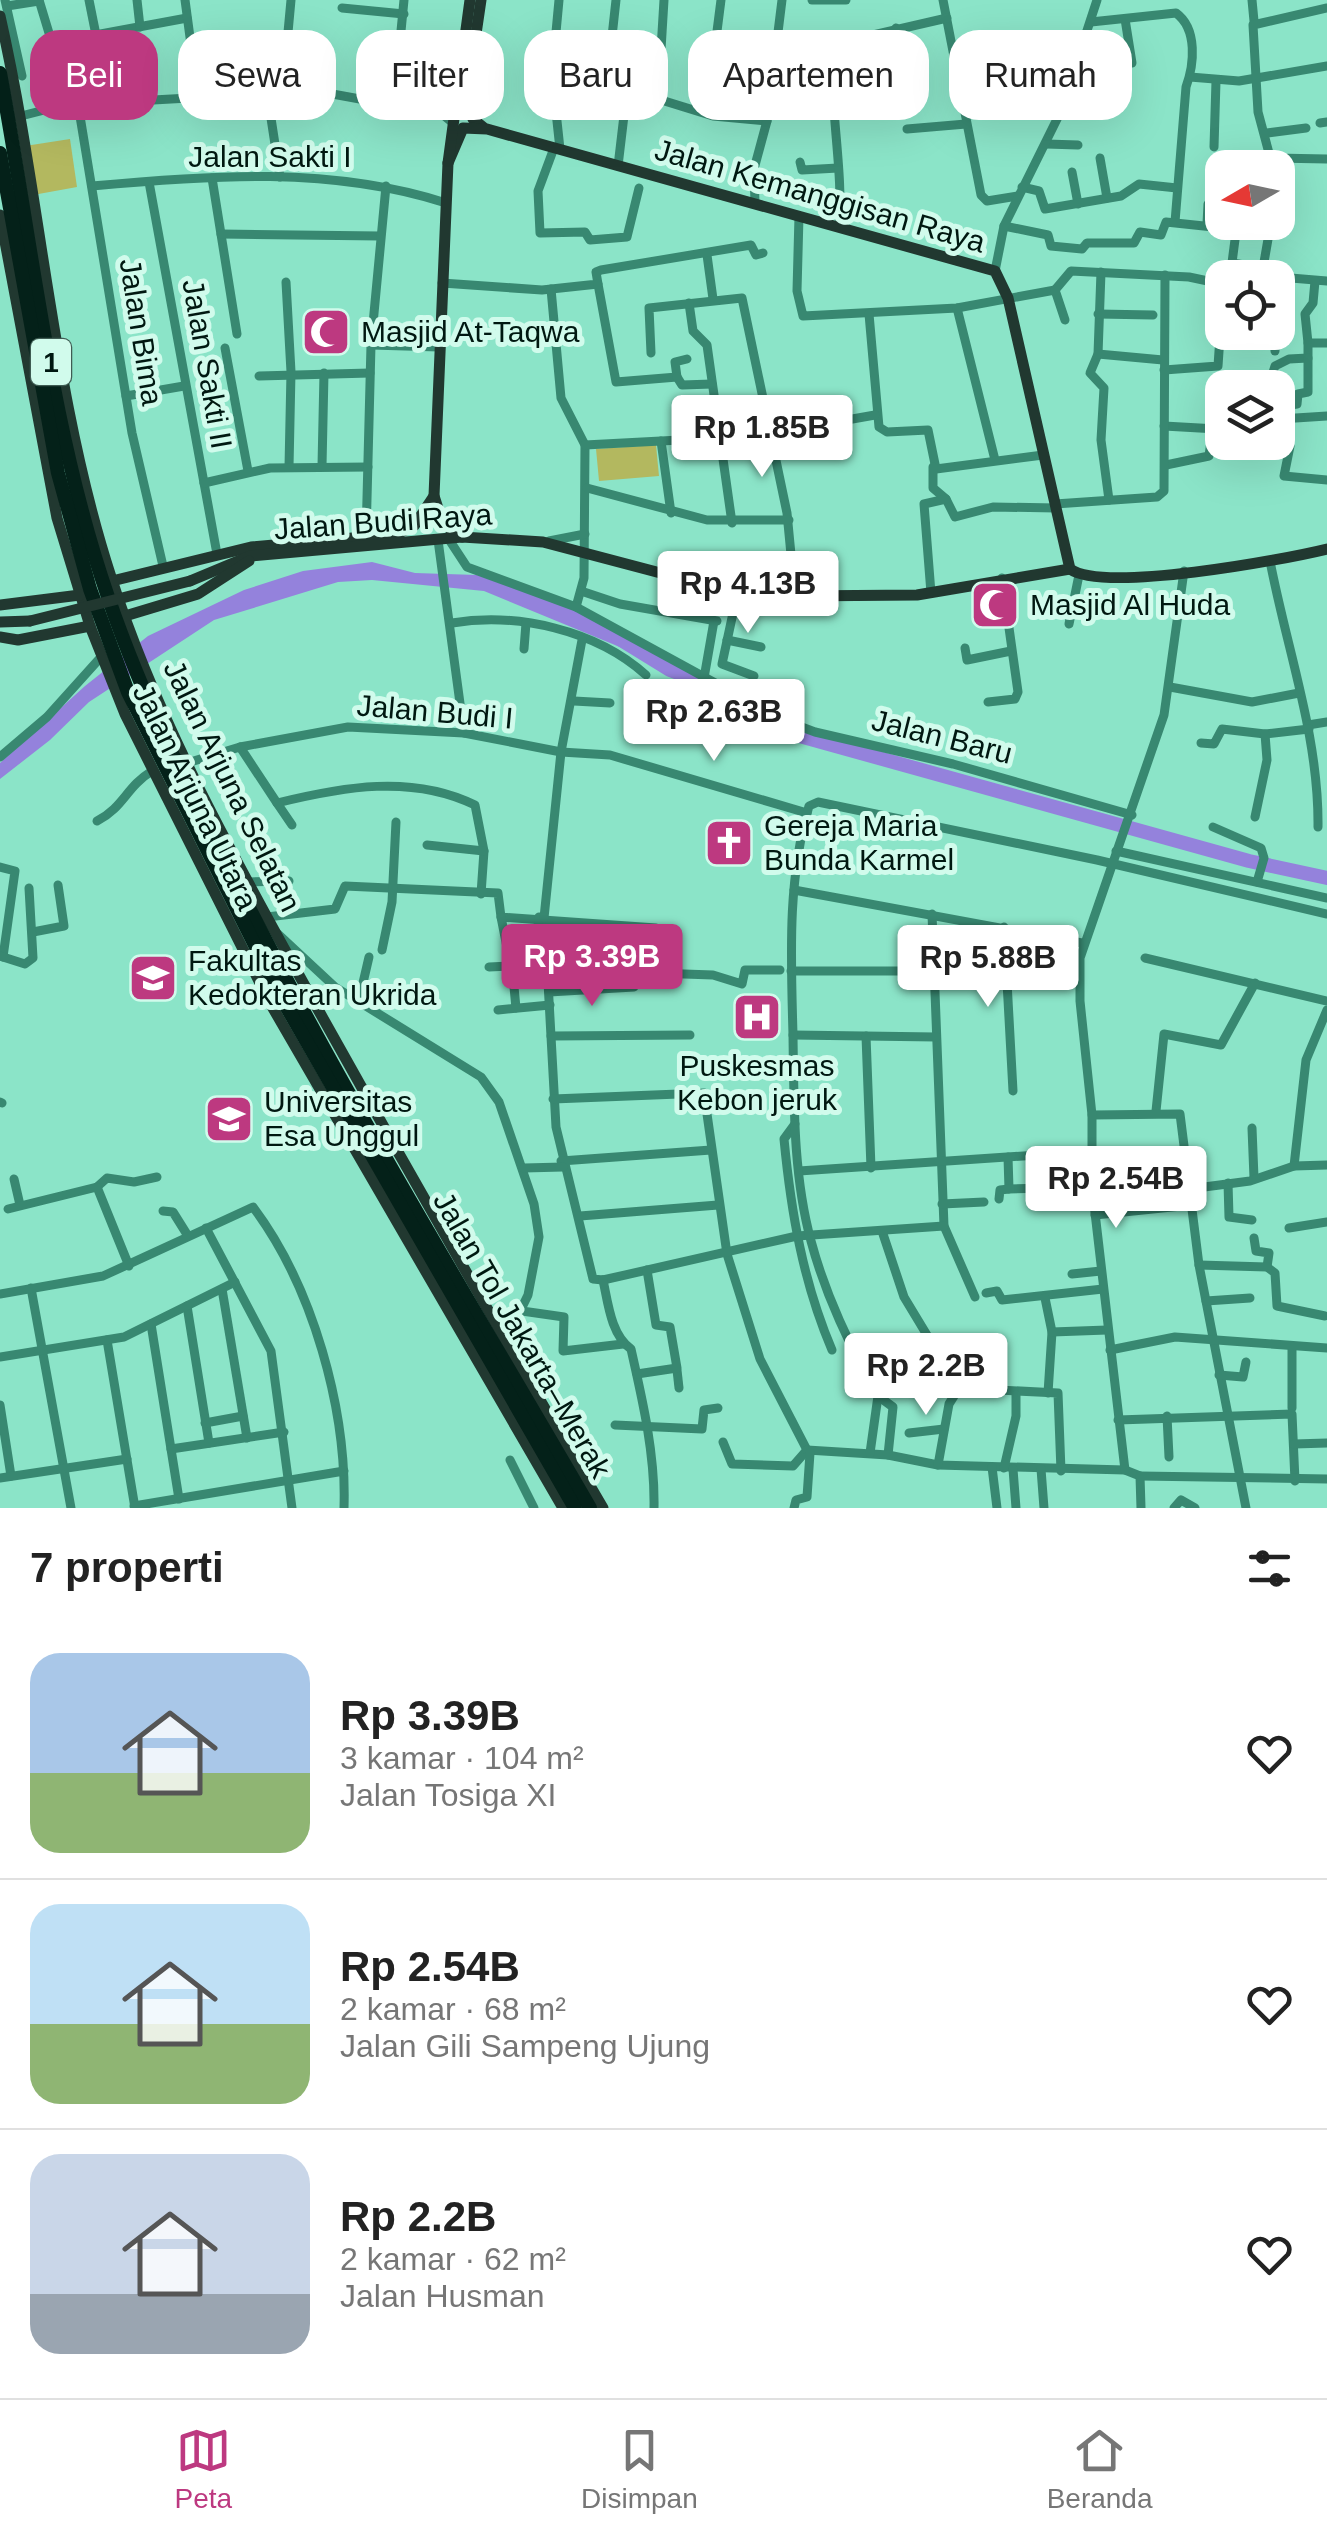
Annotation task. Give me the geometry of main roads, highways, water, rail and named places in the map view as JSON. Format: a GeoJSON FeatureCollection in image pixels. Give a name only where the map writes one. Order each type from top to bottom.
{"type":"FeatureCollection","features":[{"type":"Feature","properties":{"kind":"highway","name":"Jalan Tol Jakarta–Merak"},"geometry":{"type":"LineString","coordinates":[[0,73],[71,469],[122,693],[282,1000],[574,1508]]}},
{"type":"Feature","properties":{"kind":"highway","name":"Jalan Tol Jakarta–Merak"},"geometry":{"type":"LineString","coordinates":[[0,153],[58,473],[75,540],[115,651],[142,673],[169,748],[302,1012],[590,1508]]}},
{"type":"Feature","properties":{"kind":"main road"},"geometry":{"type":"LineString","coordinates":[[462,537],[442,524],[434,496],[450,116],[470,0]]}},
{"type":"Feature","properties":{"kind":"main road"},"geometry":{"type":"LineString","coordinates":[[481,0],[466,102],[473,119],[487,129]]}},
{"type":"Feature","properties":{"kind":"main road","name":"Jalan Arjuna Selatan"},"geometry":{"type":"LineString","coordinates":[[4,8],[18,117],[72,422],[112,582],[125,616],[115,651]]}},
{"type":"Feature","properties":{"kind":"main road"},"geometry":{"type":"LineString","coordinates":[[448,163],[463,128],[487,129]]}},
{"type":"Feature","properties":{"kind":"main road","name":"Jalan Kemanggisan Raya"},"geometry":{"type":"LineString","coordinates":[[487,129],[995,271],[1008,298],[1040,456],[1074,572]]}},
{"type":"Feature","properties":{"kind":"main road","name":"Jalan Arjuna Utara"},"geometry":{"type":"LineString","coordinates":[[0,215],[39,437],[80,595],[90,626],[115,651]]}},
{"type":"Feature","properties":{"kind":"main road","name":"Jalan Budi Raya"},"geometry":{"type":"LineString","coordinates":[[125,616],[198,594],[254,551],[408,530],[424,515],[434,496]]}},
{"type":"Feature","properties":{"kind":"main road","name":"Jalan Budi Raya"},"geometry":{"type":"LineString","coordinates":[[112,582],[217,554],[462,537],[543,542],[738,590],[796,596],[931,593],[1002,578],[1074,572]]}},
{"type":"Feature","properties":{"kind":"main road"},"geometry":{"type":"LineString","coordinates":[[1074,572],[1184,571],[1270,562],[1327,549]]}},
{"type":"Feature","properties":{"kind":"main road"},"geometry":{"type":"LineString","coordinates":[[0,622],[30,621],[194,580],[254,551]]}},
{"type":"Feature","properties":{"kind":"main road"},"geometry":{"type":"LineString","coordinates":[[0,606],[80,595]]}},
{"type":"Feature","properties":{"kind":"main road"},"geometry":{"type":"LineString","coordinates":[[0,638],[18,640],[90,626]]}},
{"type":"Feature","properties":{"kind":"main road","name":"Jalan Arjuna Selatan"},"geometry":{"type":"LineString","coordinates":[[142,673],[275,932],[505,1342],[603,1508]]}},
{"type":"Feature","properties":{"kind":"main road","name":"Jalan Arjuna Utara"},"geometry":{"type":"LineString","coordinates":[[122,693],[152,772],[270,1002],[560,1502]]}},
{"type":"Feature","properties":{"kind":"waterway"},"geometry":{"type":"LineString","coordinates":[[618,638],[670,670],[707,684],[778,730],[1249,861],[1327,878]]}},
{"type":"Feature","properties":{"kind":"place","name":"Masjid At-Taqwa"},"geometry":{"type":"Point","coordinates":[326,332]}},
{"type":"Feature","properties":{"kind":"place","name":"Masjid Al Huda"},"geometry":{"type":"Point","coordinates":[995,605]}},
{"type":"Feature","properties":{"kind":"place","name":"Gereja Maria Bunda Karmel"},"geometry":{"type":"Point","coordinates":[729,843]}},
{"type":"Feature","properties":{"kind":"place","name":"Fakultas Kedokteran Ukrida"},"geometry":{"type":"Point","coordinates":[153,978]}},
{"type":"Feature","properties":{"kind":"place","name":"Puskesmas Kebon jeruk"},"geometry":{"type":"Point","coordinates":[757,1017]}},
{"type":"Feature","properties":{"kind":"place","name":"Universitas Esa Unggul"},"geometry":{"type":"Point","coordinates":[229,1119]}}]}
